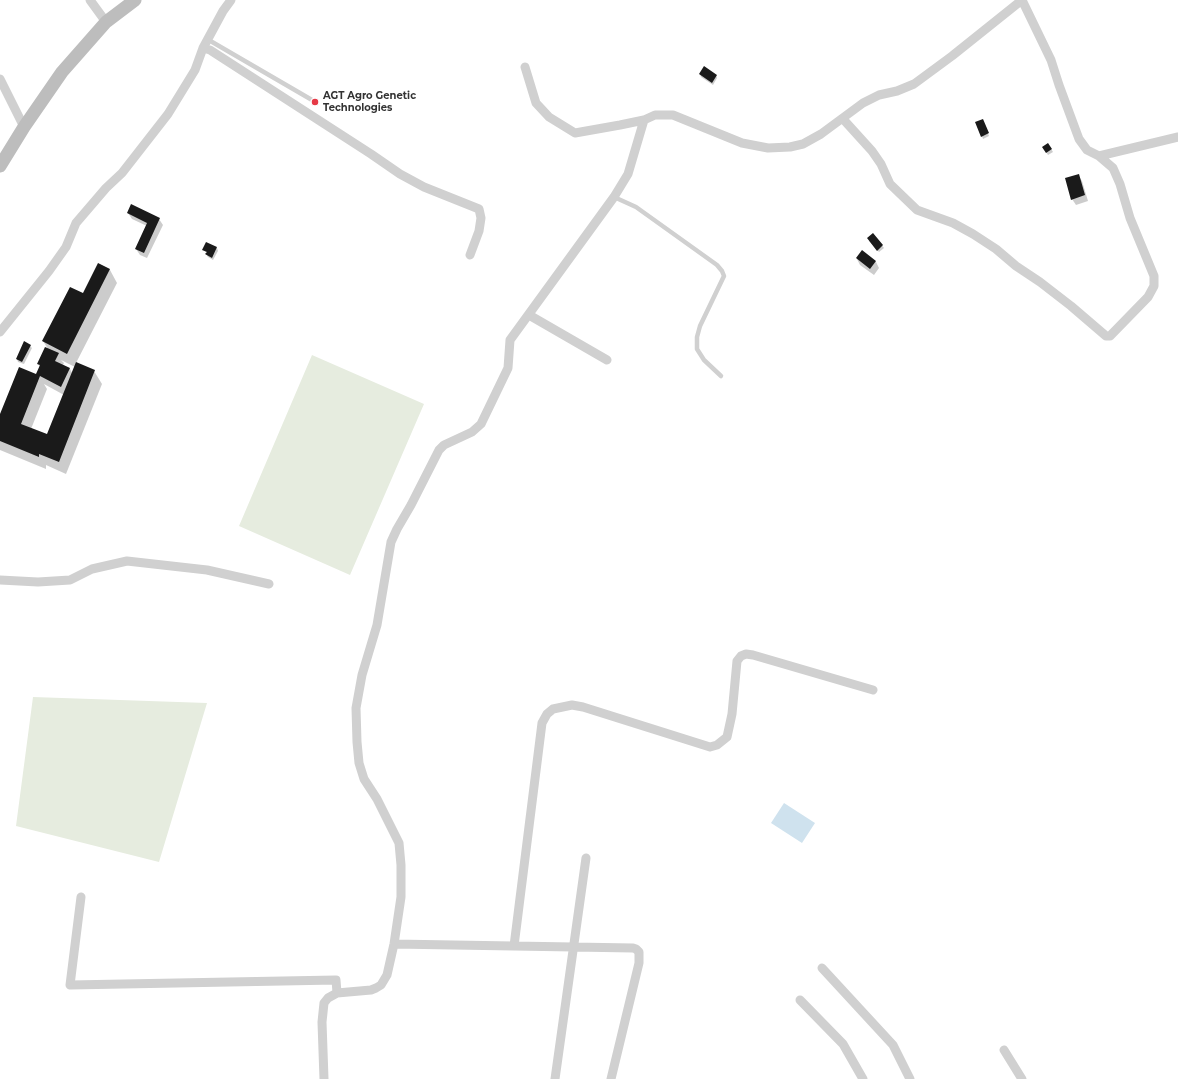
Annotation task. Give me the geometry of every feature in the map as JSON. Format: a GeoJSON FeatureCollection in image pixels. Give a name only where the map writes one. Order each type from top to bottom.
{"type":"FeatureCollection","features":[{"type":"Feature","properties":{"kind":"main road"},"geometry":{"type":"LineString","coordinates":[[0,166],[24,127],[62,72],[106,22],[135,0]]}},
{"type":"Feature","properties":{"kind":"street"},"geometry":{"type":"LineString","coordinates":[[90,0],[106,22]]}},
{"type":"Feature","properties":{"kind":"street"},"geometry":{"type":"LineString","coordinates":[[0,332],[49,271],[66,246],[76,223],[106,188],[122,173],[168,114],[195,70],[207,39],[231,0]]}},
{"type":"Feature","properties":{"kind":"street"},"geometry":{"type":"LineString","coordinates":[[525,67],[536,103],[549,117],[575,133],[644,120],[655,115],[673,116],[742,143],[768,148],[790,147],[803,144],[843,119],[863,103],[879,95],[897,91],[914,84],[952,56],[1022,0],[1051,60],[1079,139],[1087,150],[1100,156],[1113,168],[1120,184],[1130,218],[1154,276],[1154,286],[1148,297],[1110,336],[1106,336],[1071,306],[984,241],[953,223],[917,210],[890,184],[881,164],[872,151],[843,119]]}},
{"type":"Feature","properties":{"kind":"street"},"geometry":{"type":"LineString","coordinates":[[203,48],[210,50],[400,174],[424,187],[479,209],[481,218],[479,231],[470,255]]}},
{"type":"Feature","properties":{"kind":"street"},"geometry":{"type":"LineString","coordinates":[[0,79],[24,127]]}},
{"type":"Feature","properties":{"kind":"street"},"geometry":{"type":"LineString","coordinates":[[324,1079],[322,1022],[324,1003],[328,998],[337,993],[371,990],[381,985],[387,975],[394,944],[401,896],[399,843],[390,822],[364,779],[359,763],[356,708],[362,675],[377,624],[391,542],[439,450],[472,432],[481,424],[508,368],[510,340],[614,197],[628,174],[644,120]]}},
{"type":"Feature","properties":{"kind":"street"},"geometry":{"type":"LineString","coordinates":[[1100,156],[1178,137]]}},
{"type":"Feature","properties":{"kind":"street"},"geometry":{"type":"LineString","coordinates":[[529,315],[607,360]]}},
{"type":"Feature","properties":{"kind":"street"},"geometry":{"type":"LineString","coordinates":[[0,580],[38,582],[70,580],[92,569],[127,561],[207,570],[269,584]]}},
{"type":"Feature","properties":{"kind":"street"},"geometry":{"type":"LineString","coordinates":[[514,946],[542,722],[547,714],[553,709],[572,705],[583,707],[710,747],[717,746],[727,737],[732,714],[737,662],[741,656],[746,654],[873,690]]}},
{"type":"Feature","properties":{"kind":"street"},"geometry":{"type":"LineString","coordinates":[[555,1079],[586,858]]}},
{"type":"Feature","properties":{"kind":"street"},"geometry":{"type":"LineString","coordinates":[[81,897],[70,985],[336,980],[337,993]]}},
{"type":"Feature","properties":{"kind":"street"},"geometry":{"type":"LineString","coordinates":[[394,944],[633,948],[639,952],[639,963],[611,1079]]}},
{"type":"Feature","properties":{"kind":"street"},"geometry":{"type":"LineString","coordinates":[[822,968],[893,1045],[910,1079]]}},
{"type":"Feature","properties":{"kind":"street"},"geometry":{"type":"LineString","coordinates":[[800,1000],[843,1044],[863,1079]]}},
{"type":"Feature","properties":{"kind":"street"},"geometry":{"type":"LineString","coordinates":[[1004,1050],[1022,1079]]}},
{"type":"Feature","properties":{"kind":"lane"},"geometry":{"type":"LineString","coordinates":[[207,39],[312,100]]}},
{"type":"Feature","properties":{"kind":"lane"},"geometry":{"type":"LineString","coordinates":[[614,197],[636,207],[716,265],[722,271],[724,276],[696,337],[697,350],[704,360],[721,376]]}},
{"type":"Feature","properties":{"kind":"shaded area"},"geometry":{"type":"Polygon","coordinates":[[[312,355],[424,404],[350,575],[239,526],[312,355]]]}},
{"type":"Feature","properties":{"kind":"shaded area"},"geometry":{"type":"Polygon","coordinates":[[[33,697],[207,703],[159,862],[16,826],[33,697]]]}},
{"type":"Feature","properties":{"kind":"water"},"geometry":{"type":"Polygon","coordinates":[[[784,803],[815,823],[802,843],[771,823],[784,803]]]}},
{"type":"Feature","properties":{"kind":"building"},"geometry":{"type":"Polygon","coordinates":[[[704,66],[717,75],[712,83],[699,74],[704,66]]]}},
{"type":"Feature","properties":{"kind":"building"},"geometry":{"type":"Polygon","coordinates":[[[983,119],[989,133],[981,137],[975,122],[983,119]]]}},
{"type":"Feature","properties":{"kind":"building"},"geometry":{"type":"Polygon","coordinates":[[[1048,143],[1052,149],[1046,153],[1042,147],[1048,143]]]}},
{"type":"Feature","properties":{"kind":"building"},"geometry":{"type":"Polygon","coordinates":[[[1079,174],[1085,195],[1071,200],[1065,178],[1079,174]]]}},
{"type":"Feature","properties":{"kind":"building"},"geometry":{"type":"Polygon","coordinates":[[[131,204],[160,218],[144,253],[135,249],[147,223],[127,213],[131,204]]]}},
{"type":"Feature","properties":{"kind":"building"},"geometry":{"type":"Polygon","coordinates":[[[873,233],[883,245],[877,251],[867,238],[873,233]]]}},
{"type":"Feature","properties":{"kind":"building"},"geometry":{"type":"Polygon","coordinates":[[[206,242],[217,247],[212,258],[205,254],[207,252],[202,250],[206,242]]]}},
{"type":"Feature","properties":{"kind":"building"},"geometry":{"type":"Polygon","coordinates":[[[862,250],[876,261],[870,269],[856,258],[862,250]]]}},
{"type":"Feature","properties":{"kind":"building"},"geometry":{"type":"Polygon","coordinates":[[[98,263],[110,269],[67,354],[42,341],[70,287],[83,293],[98,263]]]}},
{"type":"Feature","properties":{"kind":"building"},"geometry":{"type":"Polygon","coordinates":[[[24,341],[31,345],[22,362],[16,359],[24,341]]]}},
{"type":"Feature","properties":{"kind":"building"},"geometry":{"type":"Polygon","coordinates":[[[45,347],[59,353],[55,361],[70,368],[61,387],[40,376],[21,424],[47,434],[76,362],[95,370],[59,462],[39,454],[39,457],[0,441],[0,414],[19,367],[36,374],[40,365],[37,364],[45,347]]]}},
{"type":"Feature","properties":{"kind":"place","name":"AGT Agro Genetic Technologies"},"geometry":{"type":"Point","coordinates":[315,102]}}]}
